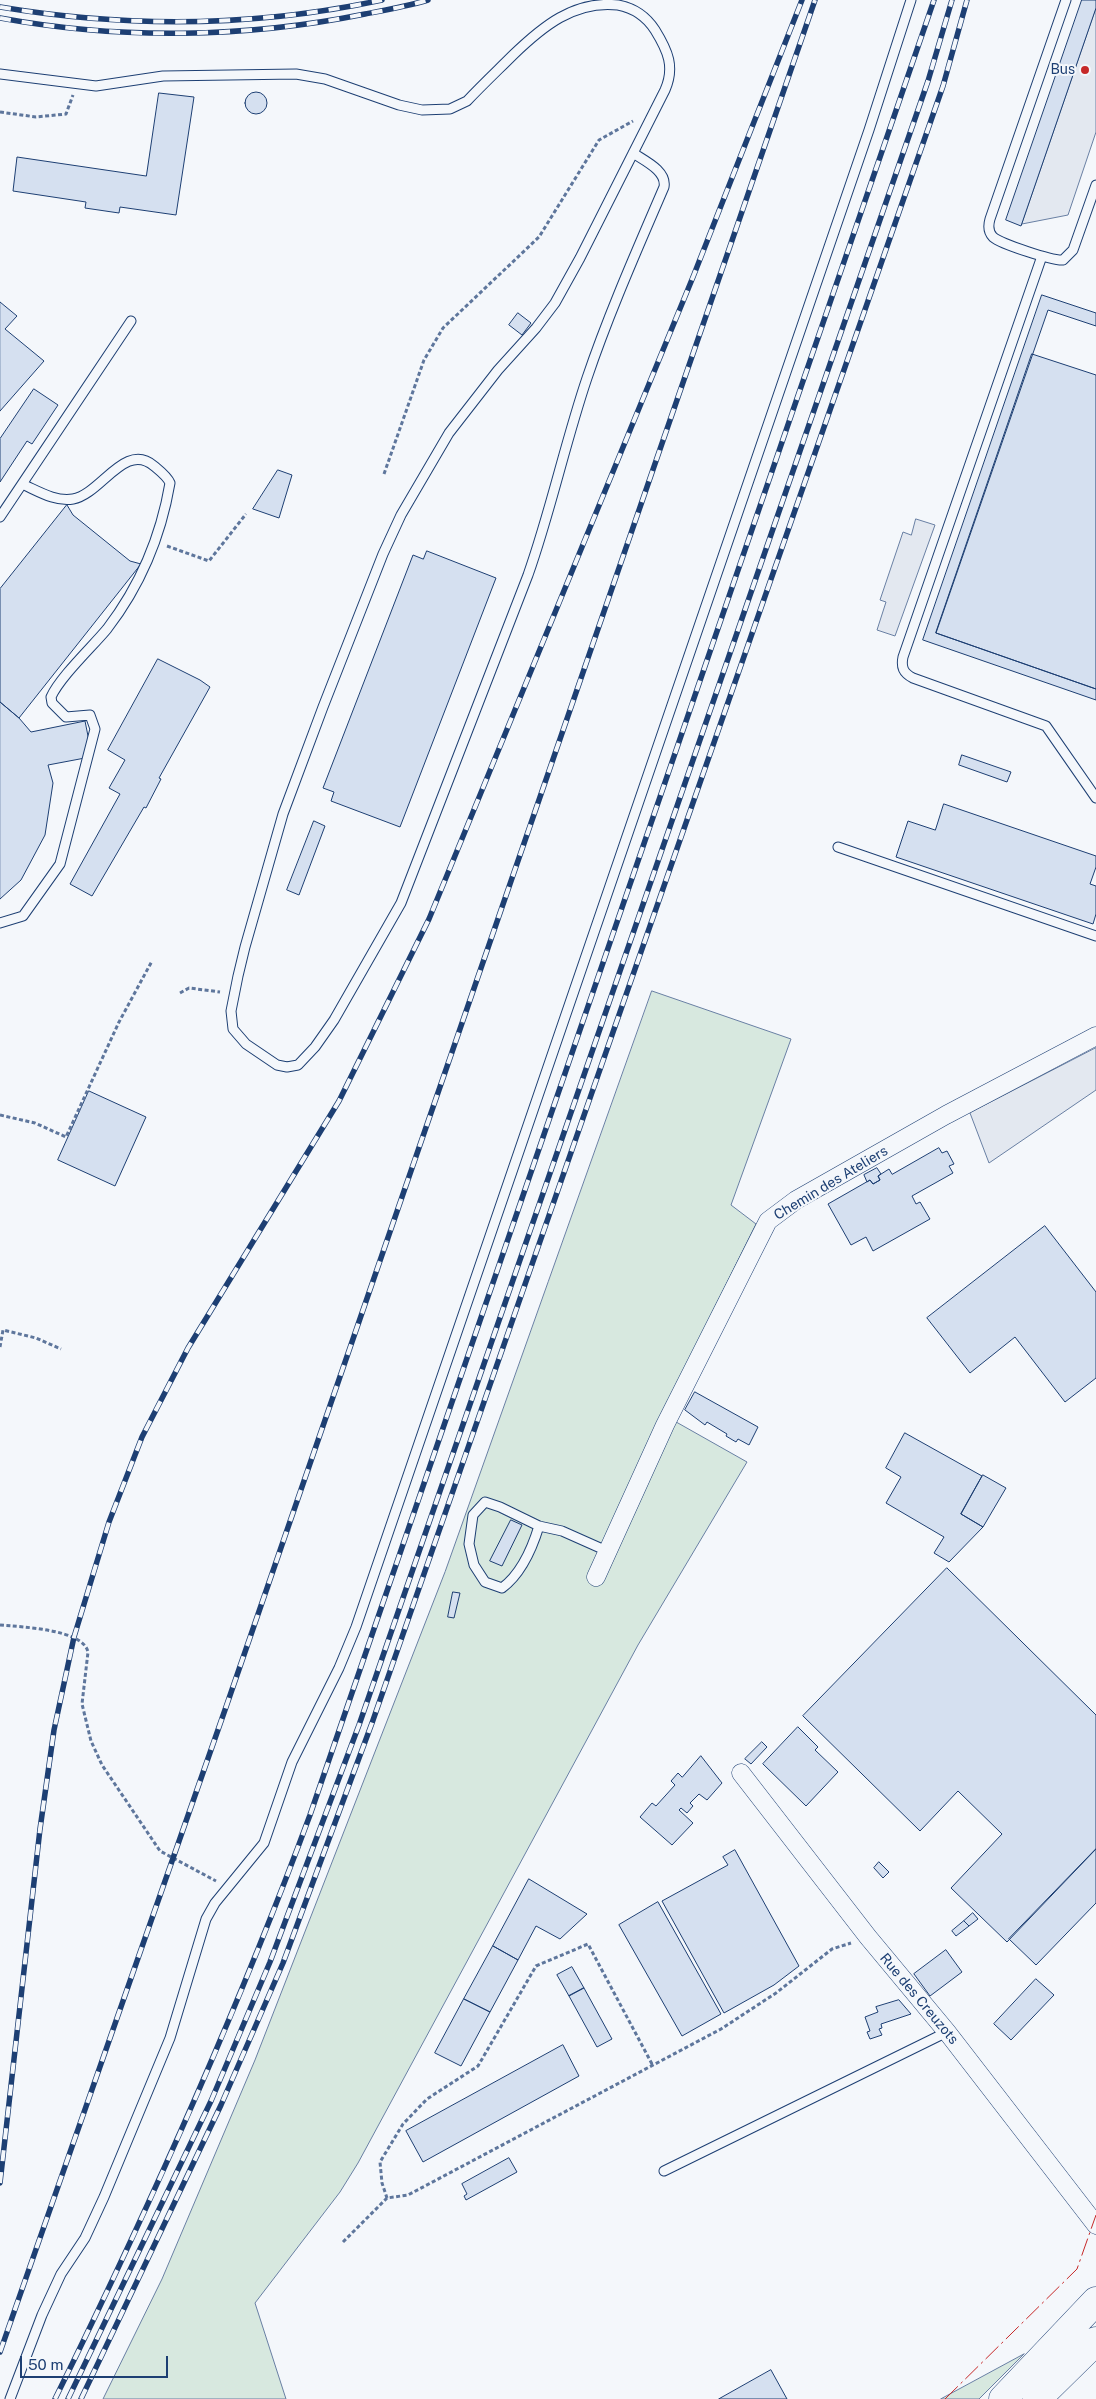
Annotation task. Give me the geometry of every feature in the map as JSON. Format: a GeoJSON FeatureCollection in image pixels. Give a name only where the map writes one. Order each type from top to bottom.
{"type":"FeatureCollection","features":[{"type":"Feature","properties":{"kind":"main road"},"geometry":{"type":"LineString","coordinates":[[1003,2399],[1096,2300]]}},
{"type":"Feature","properties":{"kind":"main road"},"geometry":{"type":"LineString","coordinates":[[1042,2394],[1096,2340]]}},
{"type":"Feature","properties":{"kind":"main road"},"geometry":{"type":"LineString","coordinates":[[1042,2394],[1096,2370]]}},
{"type":"Feature","properties":{"kind":"street","name":"Chemin des Ateliers"},"geometry":{"type":"LineString","coordinates":[[596,1577],[665,1425],[768,1221],[796,1200],[937,1120],[1096,1036]]}},
{"type":"Feature","properties":{"kind":"street","name":"Rue des Creuzots"},"geometry":{"type":"LineString","coordinates":[[741,1773],[868,1937],[947,2032],[1096,2225]]}},
{"type":"Feature","properties":{"kind":"lane"},"geometry":{"type":"LineString","coordinates":[[10,2399],[45,2307],[61,2274],[85,2238],[170,2038],[202,1930],[215,1903],[264,1843],[292,1762],[339,1668],[356,1627],[869,130],[899,32],[911,0]]}},
{"type":"Feature","properties":{"kind":"lane"},"geometry":{"type":"LineString","coordinates":[[1066,0],[989,224],[989,230],[994,238],[1042,256],[1058,260],[1068,258],[1096,185]]}},
{"type":"Feature","properties":{"kind":"lane"},"geometry":{"type":"LineString","coordinates":[[0,74],[96,86],[163,76],[296,74],[325,79],[403,107],[440,111],[450,110],[467,101],[550,21],[574,8],[604,2],[624,6],[642,15],[654,30],[667,53],[671,70],[669,80],[555,303],[536,328],[498,370],[449,433],[401,516],[326,698],[284,814],[245,947],[231,1018],[237,1035],[260,1055],[277,1065],[287,1067],[298,1065],[315,1048],[334,1020],[400,903],[528,575],[543,531],[561,459],[597,348],[664,187],[665,180],[662,174],[633,153]]}},
{"type":"Feature","properties":{"kind":"lane"},"geometry":{"type":"LineString","coordinates":[[1042,256],[903,657],[902,667],[904,672],[913,678],[1046,726],[1096,798]]}},
{"type":"Feature","properties":{"kind":"lane"},"geometry":{"type":"LineString","coordinates":[[0,517],[132,321]]}},
{"type":"Feature","properties":{"kind":"lane"},"geometry":{"type":"LineString","coordinates":[[0,923],[23,916],[60,864],[94,736],[93,719],[90,715],[66,717],[52,703],[52,694],[108,627],[134,589],[154,542],[170,483],[161,472],[145,460],[126,461],[87,494],[71,500],[59,499],[22,484]]}},
{"type":"Feature","properties":{"kind":"lane"},"geometry":{"type":"LineString","coordinates":[[838,847],[1096,936]]}},
{"type":"Feature","properties":{"kind":"lane"},"geometry":{"type":"LineString","coordinates":[[539,1526],[534,1543],[514,1579],[502,1588],[485,1582],[474,1565],[469,1544],[473,1514],[485,1502],[500,1507],[539,1526],[562,1531],[607,1552]]}},
{"type":"Feature","properties":{"kind":"lane"},"geometry":{"type":"LineString","coordinates":[[664,2171],[947,2032]]}},
{"type":"Feature","properties":{"kind":"path"},"geometry":{"type":"LineString","coordinates":[[0,112],[36,117],[66,114],[76,85]]}},
{"type":"Feature","properties":{"kind":"path"},"geometry":{"type":"LineString","coordinates":[[384,474],[424,360],[444,328],[539,237],[598,140],[654,111]]}},
{"type":"Feature","properties":{"kind":"path"},"geometry":{"type":"LineString","coordinates":[[154,542],[209,561],[246,514]]}},
{"type":"Feature","properties":{"kind":"path"},"geometry":{"type":"LineString","coordinates":[[0,1115],[35,1123],[66,1137],[119,1022],[152,961]]}},
{"type":"Feature","properties":{"kind":"path"},"geometry":{"type":"LineString","coordinates":[[180,993],[190,988],[220,993],[224,973],[238,976]]}},
{"type":"Feature","properties":{"kind":"path"},"geometry":{"type":"LineString","coordinates":[[0,1347],[3,1330],[36,1338],[61,1349]]}},
{"type":"Feature","properties":{"kind":"path"},"geometry":{"type":"LineString","coordinates":[[0,1625],[66,1635],[82,1641],[87,1646],[88,1652],[82,1704],[91,1741],[102,1765],[160,1851],[211,1877],[226,1890]]}},
{"type":"Feature","properties":{"kind":"path"},"geometry":{"type":"LineString","coordinates":[[343,2242],[387,2198],[408,2194],[721,2029],[776,1992],[832,1949],[868,1937]]}},
{"type":"Feature","properties":{"kind":"path"},"geometry":{"type":"LineString","coordinates":[[387,2198],[382,2184],[380,2162],[402,2124],[427,2099],[478,2066],[536,1966],[588,1944],[652,2064]]}},
{"type":"Feature","properties":{"kind":"shaded area","name":"Bus"},"geometry":{"type":"Polygon","coordinates":[[[1096,8],[1096,132],[1068,215],[1022,224],[1096,8]]]}},
{"type":"Feature","properties":{"kind":"shaded area"},"geometry":{"type":"Polygon","coordinates":[[[916,519],[935,525],[895,636],[877,630],[886,602],[880,600],[903,532],[911,535],[916,519]]]}},
{"type":"Feature","properties":{"kind":"shaded area"},"geometry":{"type":"Polygon","coordinates":[[[652,991],[791,1039],[731,1205],[756,1224],[662,1414],[747,1462],[638,1645],[358,2163],[340,2192],[255,2303],[286,2399],[103,2399],[162,2279],[255,2060],[445,1572],[652,991]]]}},
{"type":"Feature","properties":{"kind":"shaded area"},"geometry":{"type":"Polygon","coordinates":[[[1096,1048],[1096,1090],[989,1163],[970,1113],[1096,1048]]]}},
{"type":"Feature","properties":{"kind":"shaded area"},"geometry":{"type":"Polygon","coordinates":[[[1024,2354],[979,2399],[941,2399],[1024,2354]]]}},
{"type":"Feature","properties":{"kind":"building"},"geometry":{"type":"Polygon","coordinates":[[[1082,0],[1096,0],[1096,8],[1021,226],[1006,220],[1082,0]]]}},
{"type":"Feature","properties":{"kind":"building"},"geometry":{"type":"Polygon","coordinates":[[[256,92],[264,95],[267,103],[264,111],[256,114],[248,111],[245,103],[248,95],[256,92]]]}},
{"type":"Feature","properties":{"kind":"building"},"geometry":{"type":"Polygon","coordinates":[[[159,93],[194,97],[176,215],[120,207],[119,213],[85,208],[86,202],[13,191],[17,157],[146,176],[159,93]]]}},
{"type":"Feature","properties":{"kind":"building"},"geometry":{"type":"Polygon","coordinates":[[[1042,295],[1096,313],[1096,326],[1048,310],[936,633],[1096,689],[1096,700],[923,640],[1042,295]]]}},
{"type":"Feature","properties":{"kind":"building"},"geometry":{"type":"Polygon","coordinates":[[[0,302],[17,316],[5,329],[44,361],[0,411],[0,302]]]}},
{"type":"Feature","properties":{"kind":"building"},"geometry":{"type":"Polygon","coordinates":[[[518,313],[531,323],[522,335],[509,325],[518,313]]]}},
{"type":"Feature","properties":{"kind":"building"},"geometry":{"type":"Polygon","coordinates":[[[1032,354],[1096,375],[1096,689],[936,633],[1032,354]]]}},
{"type":"Feature","properties":{"kind":"building"},"geometry":{"type":"Polygon","coordinates":[[[34,389],[58,405],[32,444],[27,441],[0,482],[0,439],[34,389]]]}},
{"type":"Feature","properties":{"kind":"building"},"geometry":{"type":"Polygon","coordinates":[[[278,470],[292,475],[279,518],[253,509],[278,470]]]}},
{"type":"Feature","properties":{"kind":"building"},"geometry":{"type":"Polygon","coordinates":[[[67,505],[73,515],[130,561],[141,564],[19,718],[0,702],[0,589],[67,505]]]}},
{"type":"Feature","properties":{"kind":"building"},"geometry":{"type":"Polygon","coordinates":[[[427,551],[496,578],[400,827],[331,801],[334,792],[323,788],[413,555],[423,559],[427,551]]]}},
{"type":"Feature","properties":{"kind":"building"},"geometry":{"type":"Polygon","coordinates":[[[158,659],[210,687],[159,778],[161,779],[146,808],[144,807],[92,896],[70,884],[120,794],[109,788],[125,760],[108,750],[158,659]]]}},
{"type":"Feature","properties":{"kind":"building"},"geometry":{"type":"Polygon","coordinates":[[[0,702],[19,718],[31,732],[85,721],[90,746],[85,758],[48,765],[53,783],[45,835],[21,880],[0,899],[0,702]]]}},
{"type":"Feature","properties":{"kind":"building"},"geometry":{"type":"Polygon","coordinates":[[[962,755],[1011,772],[1007,782],[959,765],[962,755]]]}},
{"type":"Feature","properties":{"kind":"building"},"geometry":{"type":"Polygon","coordinates":[[[944,804],[1096,856],[1096,867],[1090,884],[1096,886],[1096,914],[1093,924],[896,857],[908,821],[935,830],[944,804]]]}},
{"type":"Feature","properties":{"kind":"building"},"geometry":{"type":"Polygon","coordinates":[[[314,821],[325,826],[299,895],[287,890],[314,821]]]}},
{"type":"Feature","properties":{"kind":"building"},"geometry":{"type":"Polygon","coordinates":[[[89,1091],[146,1117],[115,1186],[58,1160],[89,1091]]]}},
{"type":"Feature","properties":{"kind":"building"},"geometry":{"type":"Polygon","coordinates":[[[939,1148],[942,1153],[947,1151],[954,1164],[949,1166],[953,1173],[912,1196],[916,1204],[920,1202],[930,1219],[873,1251],[866,1237],[851,1245],[828,1204],[870,1180],[873,1184],[880,1180],[878,1176],[889,1169],[892,1174],[939,1148]]]}},
{"type":"Feature","properties":{"kind":"building"},"geometry":{"type":"Polygon","coordinates":[[[877,1168],[881,1174],[878,1176],[880,1180],[873,1184],[870,1180],[867,1182],[864,1175],[877,1168]]]}},
{"type":"Feature","properties":{"kind":"building"},"geometry":{"type":"Polygon","coordinates":[[[1045,1226],[1096,1292],[1096,1378],[1065,1402],[1015,1337],[970,1373],[927,1318],[1045,1226]]]}},
{"type":"Feature","properties":{"kind":"building"},"geometry":{"type":"Polygon","coordinates":[[[695,1392],[758,1427],[749,1445],[738,1439],[736,1442],[707,1422],[705,1425],[685,1410],[695,1392]]]}},
{"type":"Feature","properties":{"kind":"building"},"geometry":{"type":"Polygon","coordinates":[[[905,1433],[982,1476],[961,1514],[983,1527],[949,1562],[934,1553],[944,1537],[886,1503],[901,1477],[886,1468],[905,1433]]]}},
{"type":"Feature","properties":{"kind":"building"},"geometry":{"type":"Polygon","coordinates":[[[983,1475],[1006,1488],[983,1527],[961,1514],[983,1475]]]}},
{"type":"Feature","properties":{"kind":"building"},"geometry":{"type":"Polygon","coordinates":[[[511,1520],[522,1525],[502,1566],[490,1561],[511,1520]]]}},
{"type":"Feature","properties":{"kind":"building"},"geometry":{"type":"Polygon","coordinates":[[[947,1568],[1096,1715],[1096,1849],[1007,1942],[951,1888],[1002,1834],[958,1791],[920,1831],[803,1716],[947,1568]]]}},
{"type":"Feature","properties":{"kind":"building"},"geometry":{"type":"Polygon","coordinates":[[[453,1592],[460,1593],[454,1618],[448,1617],[453,1592]]]}},
{"type":"Feature","properties":{"kind":"building"},"geometry":{"type":"Polygon","coordinates":[[[798,1727],[818,1747],[815,1750],[838,1772],[806,1806],[763,1764],[798,1727]]]}},
{"type":"Feature","properties":{"kind":"building"},"geometry":{"type":"Polygon","coordinates":[[[762,1742],[767,1747],[751,1764],[745,1759],[762,1742]]]}},
{"type":"Feature","properties":{"kind":"building"},"geometry":{"type":"Polygon","coordinates":[[[701,1756],[722,1783],[707,1800],[699,1794],[690,1803],[693,1806],[687,1813],[681,1808],[679,1810],[693,1823],[672,1845],[640,1817],[652,1803],[656,1806],[675,1785],[671,1781],[678,1773],[682,1777],[701,1756]]]}},
{"type":"Feature","properties":{"kind":"building"},"geometry":{"type":"Polygon","coordinates":[[[1096,1849],[1096,1903],[1036,1965],[1009,1939],[1096,1849]]]}},
{"type":"Feature","properties":{"kind":"building"},"geometry":{"type":"Polygon","coordinates":[[[735,1850],[799,1966],[774,1985],[724,2013],[662,1901],[728,1865],[723,1857],[735,1850]]]}},
{"type":"Feature","properties":{"kind":"building"},"geometry":{"type":"Polygon","coordinates":[[[879,1862],[889,1872],[883,1878],[874,1868],[879,1862]]]}},
{"type":"Feature","properties":{"kind":"building"},"geometry":{"type":"Polygon","coordinates":[[[529,1879],[587,1914],[560,1939],[536,1926],[518,1960],[493,1946],[529,1879]]]}},
{"type":"Feature","properties":{"kind":"building"},"geometry":{"type":"Polygon","coordinates":[[[658,1902],[721,2014],[682,2036],[619,1925],[658,1902]]]}},
{"type":"Feature","properties":{"kind":"building"},"geometry":{"type":"Polygon","coordinates":[[[973,1913],[978,1919],[969,1926],[964,1921],[973,1913]]]}},
{"type":"Feature","properties":{"kind":"building"},"geometry":{"type":"Polygon","coordinates":[[[964,1921],[969,1926],[956,1936],[952,1931],[964,1921]]]}},
{"type":"Feature","properties":{"kind":"building"},"geometry":{"type":"Polygon","coordinates":[[[493,1946],[518,1960],[490,2012],[464,1999],[493,1946]]]}},
{"type":"Feature","properties":{"kind":"building"},"geometry":{"type":"Polygon","coordinates":[[[946,1950],[962,1972],[930,1996],[914,1974],[946,1950]]]}},
{"type":"Feature","properties":{"kind":"building"},"geometry":{"type":"Polygon","coordinates":[[[572,1967],[584,1988],[569,1996],[557,1975],[572,1967]]]}},
{"type":"Feature","properties":{"kind":"building"},"geometry":{"type":"Polygon","coordinates":[[[1036,1979],[1054,1995],[1011,2040],[994,2024],[1036,1979]]]}},
{"type":"Feature","properties":{"kind":"building"},"geometry":{"type":"Polygon","coordinates":[[[584,1988],[612,2039],[597,2047],[569,1996],[584,1988]]]}},
{"type":"Feature","properties":{"kind":"building"},"geometry":{"type":"Polygon","coordinates":[[[464,1999],[490,2012],[461,2066],[435,2053],[464,1999]]]}},
{"type":"Feature","properties":{"kind":"building"},"geometry":{"type":"Polygon","coordinates":[[[899,2000],[911,2014],[881,2024],[882,2028],[879,2029],[882,2035],[870,2039],[867,2032],[870,2031],[865,2017],[878,2012],[876,2007],[899,2000]]]}},
{"type":"Feature","properties":{"kind":"building"},"geometry":{"type":"Polygon","coordinates":[[[563,2045],[579,2076],[423,2162],[406,2131],[563,2045]]]}},
{"type":"Feature","properties":{"kind":"building"},"geometry":{"type":"Polygon","coordinates":[[[509,2158],[517,2172],[466,2200],[464,2196],[467,2194],[462,2184],[509,2158]]]}},
{"type":"Feature","properties":{"kind":"building"},"geometry":{"type":"Polygon","coordinates":[[[771,2370],[787,2399],[719,2399],[771,2370]]]}},
{"type":"Feature","properties":{"kind":"railway"},"geometry":{"type":"LineString","coordinates":[[0,7],[96,19],[191,22],[287,15],[335,9],[382,0]]}},
{"type":"Feature","properties":{"kind":"railway"},"geometry":{"type":"LineString","coordinates":[[0,18],[45,25],[137,33],[229,32],[320,22],[428,0]]}},
{"type":"Feature","properties":{"kind":"railway"},"geometry":{"type":"LineString","coordinates":[[0,2183],[40,1829],[54,1730],[74,1637],[109,1522],[142,1437],[188,1348],[339,1101],[429,919],[693,277],[802,0]]}},
{"type":"Feature","properties":{"kind":"railway"},"geometry":{"type":"LineString","coordinates":[[0,2352],[226,1707],[815,0]]}},
{"type":"Feature","properties":{"kind":"railway"},"geometry":{"type":"LineString","coordinates":[[55,2399],[124,2255],[222,2037],[282,1890],[310,1815],[934,0]]}},
{"type":"Feature","properties":{"kind":"railway"},"geometry":{"type":"LineString","coordinates":[[68,2399],[211,2101],[270,1962],[359,1725],[928,81],[952,0]]}},
{"type":"Feature","properties":{"kind":"railway"},"geometry":{"type":"LineString","coordinates":[[81,2399],[221,2105],[283,1963],[372,1723],[943,86],[967,0]]}},
{"type":"Feature","properties":{"kind":"power"},"geometry":{"type":"LineString","coordinates":[[945,2399],[1077,2269],[1096,2215]]}},
{"type":"Feature","properties":{"kind":"place","name":"Bus"},"geometry":{"type":"Point","coordinates":[1085,70]}}]}
